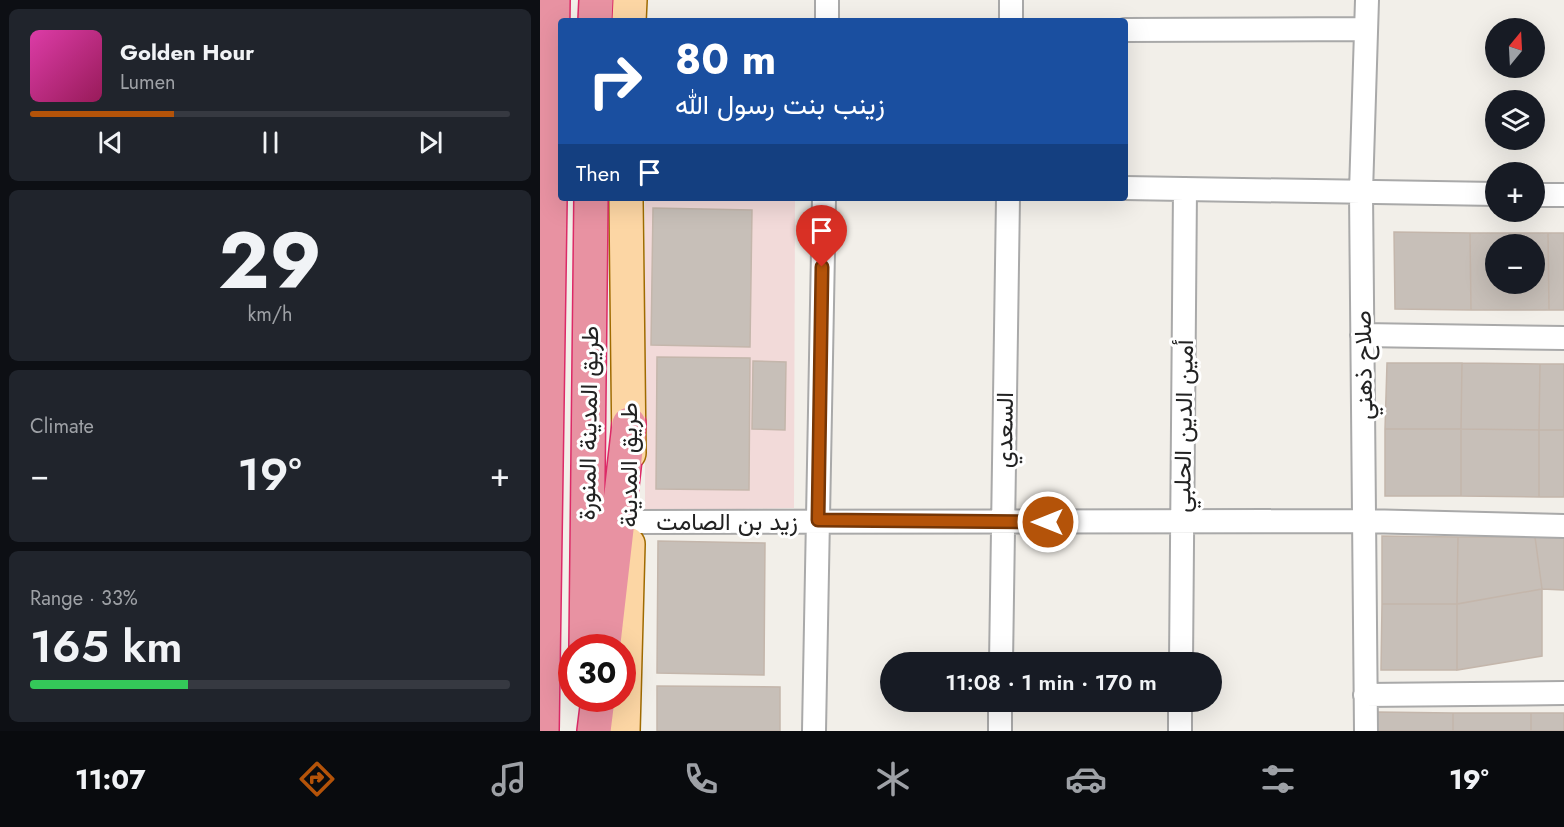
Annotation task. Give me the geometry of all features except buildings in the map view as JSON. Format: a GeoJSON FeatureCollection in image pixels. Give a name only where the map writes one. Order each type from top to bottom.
{"type":"FeatureCollection","features":[{"type":"Feature","properties":{"kind":"highway","name":"طريق المدينة المنورة"},"geometry":{"type":"LineString","coordinates":[[542,731],[553,0]]}},
{"type":"Feature","properties":{"kind":"highway"},"geometry":{"type":"LineString","coordinates":[[595,18],[596,0]]}},
{"type":"Feature","properties":{"kind":"highway","name":"طريق المدينة المنورة"},"geometry":{"type":"LineString","coordinates":[[586,634],[591,201]]}},
{"type":"Feature","properties":{"kind":"highway"},"geometry":{"type":"LineString","coordinates":[[606,634],[629,424]]}},
{"type":"Feature","properties":{"kind":"highway"},"geometry":{"type":"LineString","coordinates":[[585,712],[585,731]]}},
{"type":"Feature","properties":{"kind":"highway"},"geometry":{"type":"LineString","coordinates":[[594,731],[596,712]]}},
{"type":"Feature","properties":{"kind":"main road"},"geometry":{"type":"LineString","coordinates":[[629,18],[630,0]]}},
{"type":"Feature","properties":{"kind":"main road","name":"طريق المدينة"},"geometry":{"type":"LineString","coordinates":[[623,731],[629,424],[626,201]]}},
{"type":"Feature","properties":{"kind":"street"},"geometry":{"type":"LineString","coordinates":[[827,0],[827,18]]}},
{"type":"Feature","properties":{"kind":"street"},"geometry":{"type":"LineString","coordinates":[[1011,0],[1011,18]]}},
{"type":"Feature","properties":{"kind":"street","name":"صلاح ذهني"},"geometry":{"type":"LineString","coordinates":[[1366,731],[1361,192],[1367,0]]}},
{"type":"Feature","properties":{"kind":"street"},"geometry":{"type":"LineString","coordinates":[[1128,30],[1366,29]]}},
{"type":"Feature","properties":{"kind":"street"},"geometry":{"type":"LineString","coordinates":[[1128,188],[1485,194]]}},
{"type":"Feature","properties":{"kind":"street","name":"أمين الدين الحلبي"},"geometry":{"type":"LineString","coordinates":[[1181,652],[1185,189]]}},
{"type":"Feature","properties":{"kind":"street"},"geometry":{"type":"LineString","coordinates":[[1545,195],[1564,195]]}},
{"type":"Feature","properties":{"kind":"street"},"geometry":{"type":"LineString","coordinates":[[814,731],[824,201]]}},
{"type":"Feature","properties":{"kind":"street","name":"السعدي"},"geometry":{"type":"LineString","coordinates":[[1001,652],[1008,201]]}},
{"type":"Feature","properties":{"kind":"street"},"geometry":{"type":"LineString","coordinates":[[1362,335],[1564,338]]}},
{"type":"Feature","properties":{"kind":"street","name":"زيد بن الصامت"},"geometry":{"type":"LineString","coordinates":[[628,522],[1364,521],[1564,526]]}},
{"type":"Feature","properties":{"kind":"street"},"geometry":{"type":"LineString","coordinates":[[1365,695],[1564,693]]}},
{"type":"Feature","properties":{"kind":"street"},"geometry":{"type":"LineString","coordinates":[[1000,712],[1000,731]]}},
{"type":"Feature","properties":{"kind":"street"},"geometry":{"type":"LineString","coordinates":[[1180,712],[1180,731]]}},
{"type":"Feature","properties":{"kind":"shaded area"},"geometry":{"type":"Polygon","coordinates":[[[645,201],[795,201],[794,508],[645,511],[645,201]]]}},
{"type":"Feature","properties":{"kind":"route"},"geometry":{"type":"LineString","coordinates":[[822,267],[818,520],[1048,522]]}}]}
